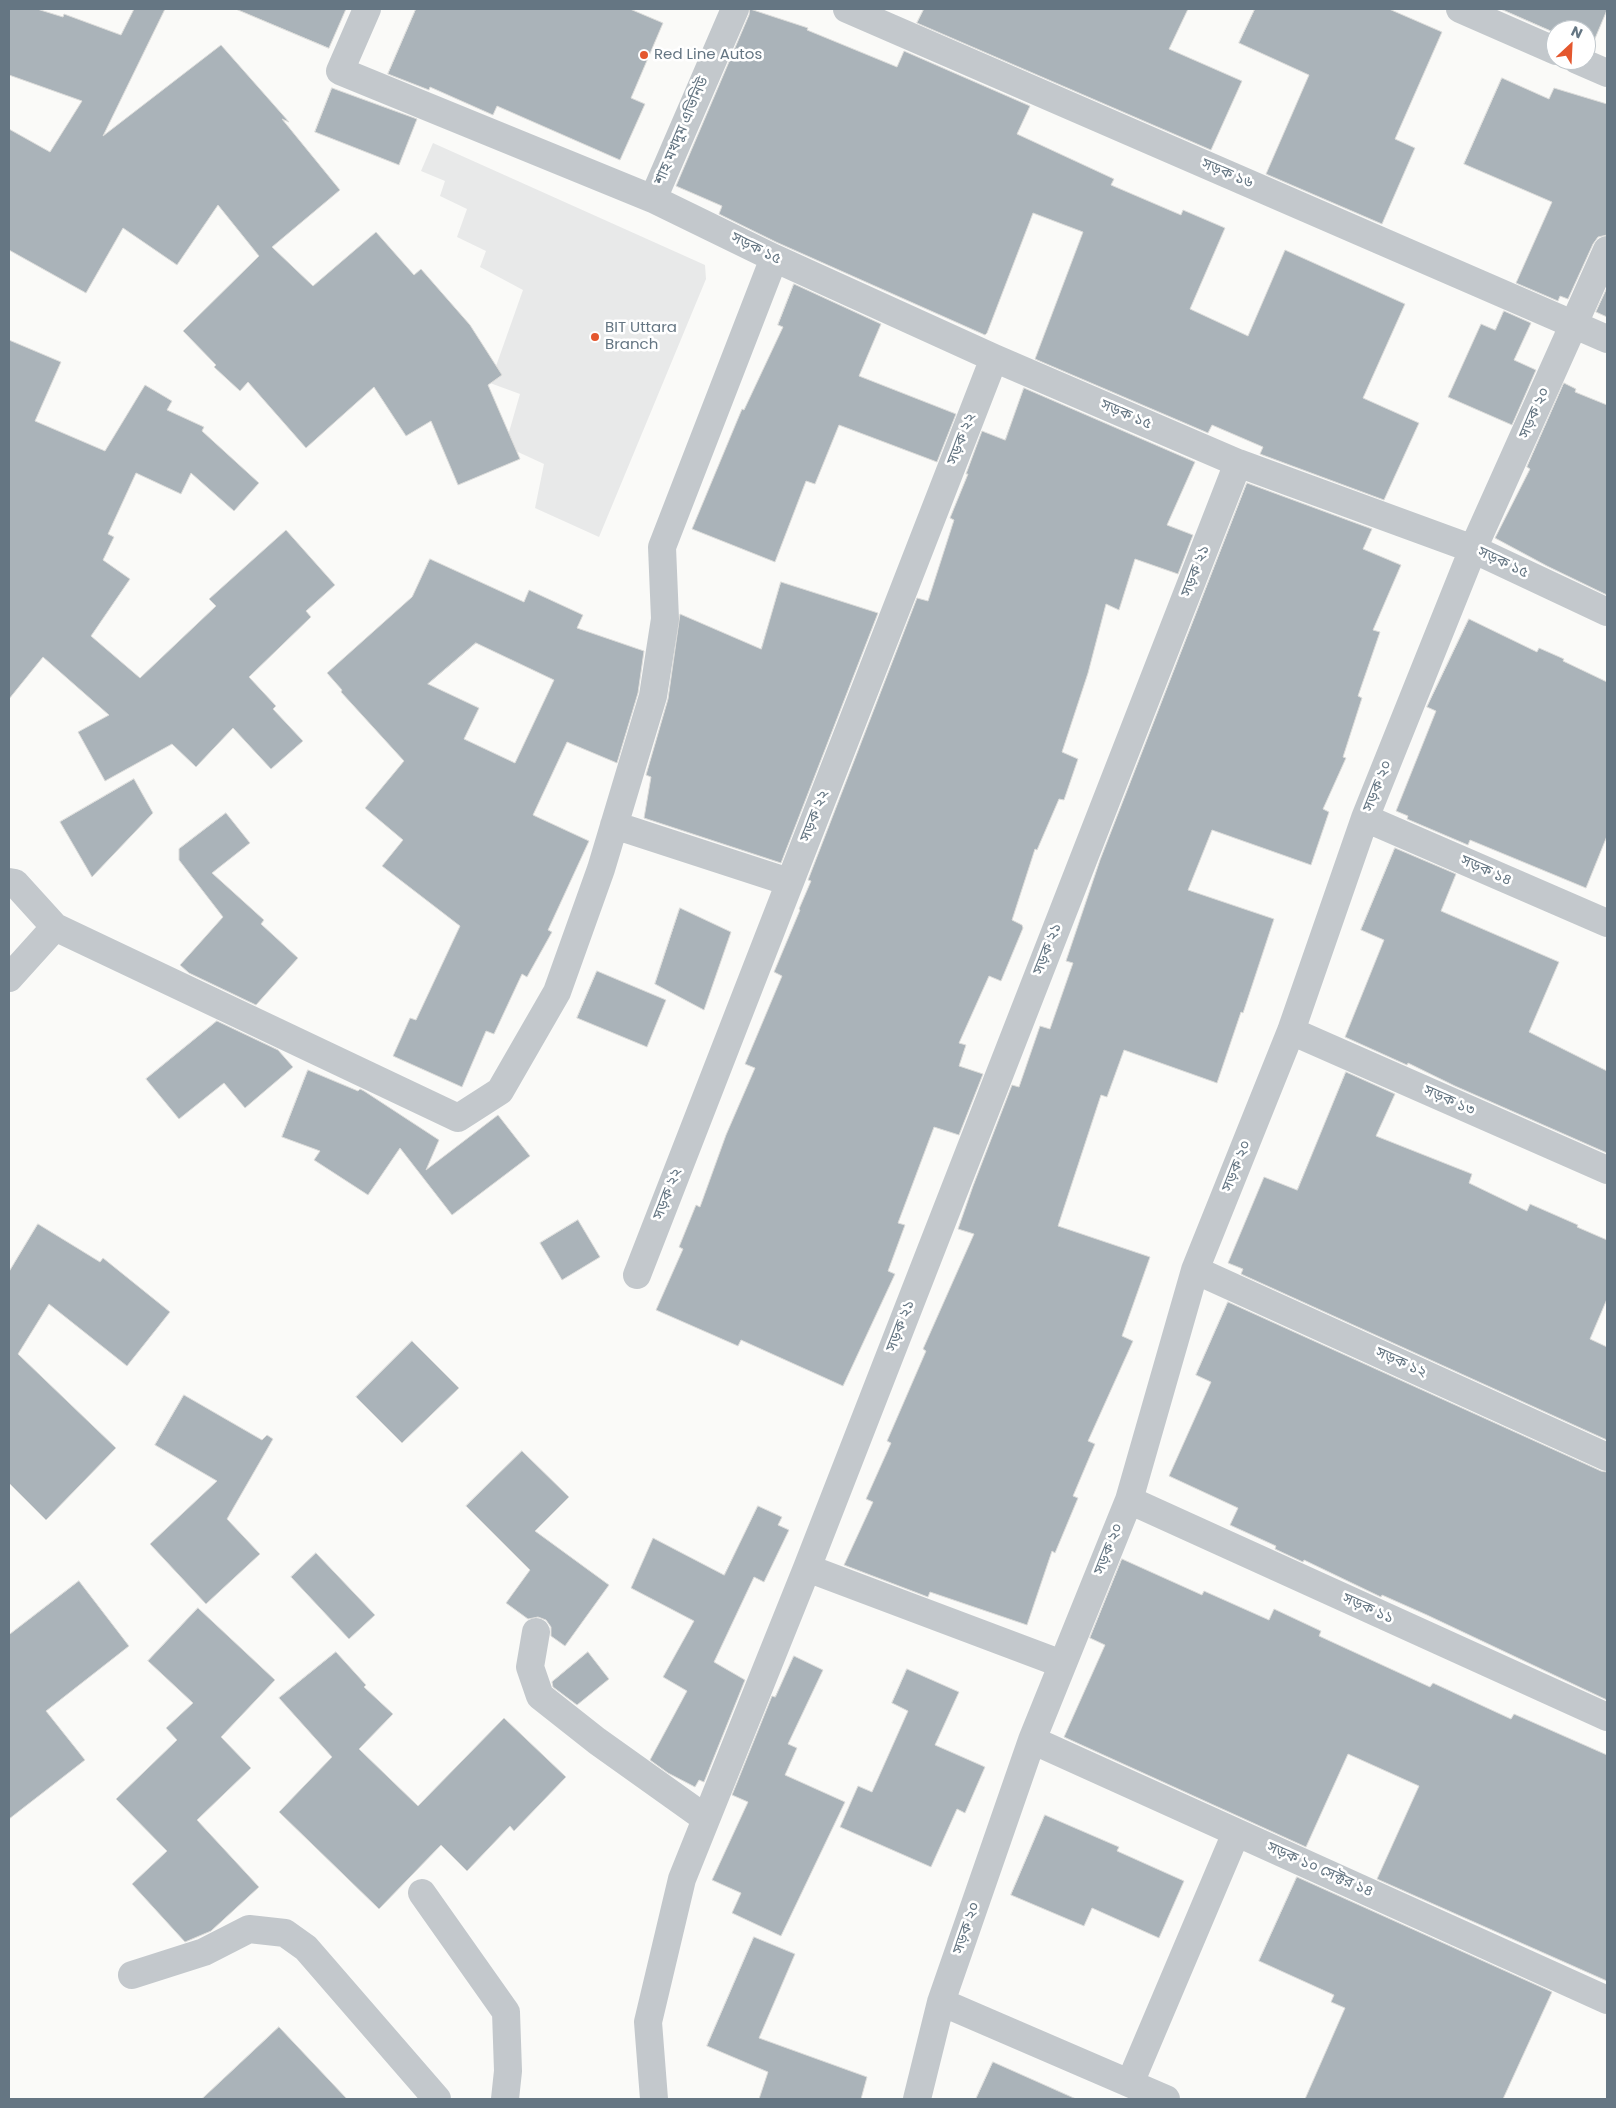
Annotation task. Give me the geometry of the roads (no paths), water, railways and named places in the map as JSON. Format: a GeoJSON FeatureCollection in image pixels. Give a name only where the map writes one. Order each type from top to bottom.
{"type":"FeatureCollection","features":[{"type":"Feature","properties":{"kind":"street","name":"সড়ক ১৫"},"geometry":{"type":"LineString","coordinates":[[367,9],[340,71],[653,199],[774,258],[994,358],[1238,463],[1473,549],[1607,612]]}},
{"type":"Feature","properties":{"kind":"street","name":"শাহ মখদুম এভিনিউ"},"geometry":{"type":"LineString","coordinates":[[653,199],[735,9]]}},
{"type":"Feature","properties":{"kind":"street","name":"সড়ক ১৬"},"geometry":{"type":"LineString","coordinates":[[847,9],[1607,339]]}},
{"type":"Feature","properties":{"kind":"street"},"geometry":{"type":"LineString","coordinates":[[1460,9],[1546,47]]}},
{"type":"Feature","properties":{"kind":"street","name":"সড়ক ২০"},"geometry":{"type":"LineString","coordinates":[[917,2099],[941,2002],[1032,1740],[1129,1500],[1195,1270],[1291,1032],[1365,818],[1473,549],[1607,250]]}},
{"type":"Feature","properties":{"kind":"street"},"geometry":{"type":"LineString","coordinates":[[9,882],[15,883],[55,927],[458,1118],[500,1091],[557,992],[601,869],[653,696],[665,619],[662,547],[774,258]]}},
{"type":"Feature","properties":{"kind":"street","name":"সড়ক ২২"},"geometry":{"type":"LineString","coordinates":[[637,1275],[994,358]]}},
{"type":"Feature","properties":{"kind":"street","name":"সড়ক ২১"},"geometry":{"type":"LineString","coordinates":[[654,2099],[648,2022],[682,1879],[806,1568],[1238,463]]}},
{"type":"Feature","properties":{"kind":"street","name":"সড়ক ১৪"},"geometry":{"type":"LineString","coordinates":[[1365,818],[1607,923]]}},
{"type":"Feature","properties":{"kind":"street"},"geometry":{"type":"LineString","coordinates":[[614,825],[789,882]]}},
{"type":"Feature","properties":{"kind":"street"},"geometry":{"type":"LineString","coordinates":[[9,978],[55,927]]}},
{"type":"Feature","properties":{"kind":"street","name":"সড়ক ১৩"},"geometry":{"type":"LineString","coordinates":[[1291,1032],[1607,1170]]}},
{"type":"Feature","properties":{"kind":"street","name":"সড়ক ১২"},"geometry":{"type":"LineString","coordinates":[[1195,1270],[1607,1457]]}},
{"type":"Feature","properties":{"kind":"street","name":"সড়ক ১১"},"geometry":{"type":"LineString","coordinates":[[1129,1500],[1607,1717]]}},
{"type":"Feature","properties":{"kind":"street"},"geometry":{"type":"LineString","coordinates":[[806,1568],[1062,1664]]}},
{"type":"Feature","properties":{"kind":"street"},"geometry":{"type":"LineString","coordinates":[[536,1632],[530,1667],[540,1696],[597,1741],[705,1818]]}},
{"type":"Feature","properties":{"kind":"street","name":"সড়ক ১০ সেক্টর ১৪"},"geometry":{"type":"LineString","coordinates":[[1032,1740],[1607,2000]]}},
{"type":"Feature","properties":{"kind":"street"},"geometry":{"type":"LineString","coordinates":[[1130,2084],[1236,1833]]}},
{"type":"Feature","properties":{"kind":"street"},"geometry":{"type":"LineString","coordinates":[[422,1893],[506,2012],[508,2071],[505,2099]]}},
{"type":"Feature","properties":{"kind":"street"},"geometry":{"type":"LineString","coordinates":[[132,1975],[204,1952],[249,1929],[285,1933],[306,1948],[436,2099]]}},
{"type":"Feature","properties":{"kind":"street"},"geometry":{"type":"LineString","coordinates":[[941,2002],[1166,2099]]}},
{"type":"Feature","properties":{"kind":"place","name":"Red Line Autos"},"geometry":{"type":"Point","coordinates":[644,55]}},
{"type":"Feature","properties":{"kind":"place","name":"BIT Uttara Branch"},"geometry":{"type":"Point","coordinates":[595,337]}}]}
